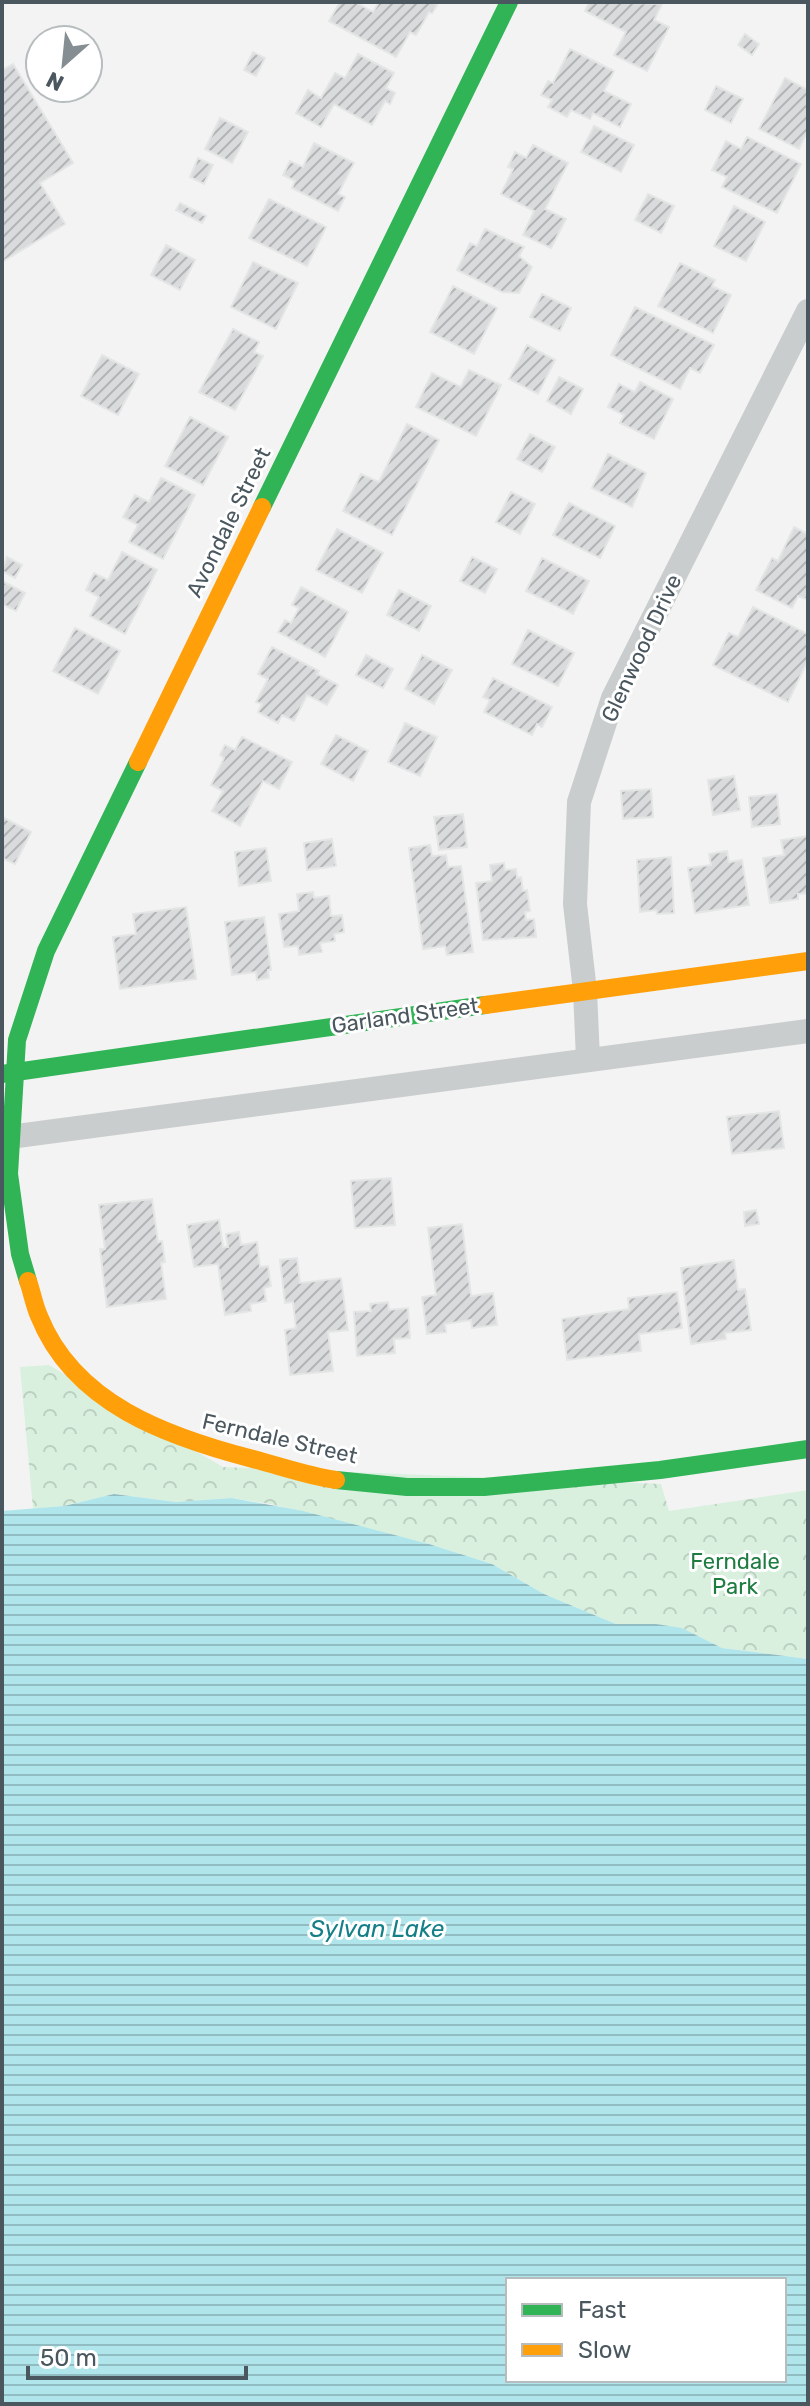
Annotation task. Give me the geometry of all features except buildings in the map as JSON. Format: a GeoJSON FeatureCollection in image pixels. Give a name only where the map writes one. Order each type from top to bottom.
{"type":"FeatureCollection","features":[{"type":"Feature","properties":{"kind":"street","name":"Avondale Street"},"geometry":{"type":"LineString","coordinates":[[8,1072],[46,951],[509,2]]}},
{"type":"Feature","properties":{"kind":"street","name":"Glenwood Drive"},"geometry":{"type":"LineString","coordinates":[[588,1059],[585,991],[575,904],[579,802],[613,698],[808,311]]}},
{"type":"Feature","properties":{"kind":"street","name":"Garland Street"},"geometry":{"type":"LineString","coordinates":[[8,1072],[808,961]]}},
{"type":"Feature","properties":{"kind":"street"},"geometry":{"type":"LineString","coordinates":[[6,1137],[808,1031]]}},
{"type":"Feature","properties":{"kind":"street","name":"Ferndale Street"},"geometry":{"type":"LineString","coordinates":[[8,1072],[6,1137],[9,1174],[20,1254],[39,1317],[62,1357],[99,1395],[144,1422],[191,1443],[330,1479],[407,1487],[484,1487],[660,1470],[808,1449]]}},
{"type":"Feature","properties":{"kind":"green space","name":"Ferndale Park"},"geometry":{"type":"Polygon","coordinates":[[[49,1365],[223,1467],[661,1484],[669,1511],[808,1490],[808,1659],[722,1648],[682,1628],[616,1624],[544,1594],[492,1564],[429,1544],[270,1504],[232,1498],[176,1502],[114,1494],[64,1506],[33,1509],[20,1367],[49,1365]]]}},
{"type":"Feature","properties":{"kind":"water","name":"Sylvan Lake"},"geometry":{"type":"Polygon","coordinates":[[[114,1494],[176,1502],[232,1498],[303,1511],[492,1564],[544,1594],[616,1624],[656,1624],[682,1628],[722,1648],[808,1659],[808,2404],[2,2404],[2,1511],[64,1506],[114,1494]]]}},
{"type":"Feature","properties":{"kind":"traffic: fast"},"geometry":{"type":"LineString","coordinates":[[262,507],[509,2]]}},
{"type":"Feature","properties":{"kind":"traffic: fast"},"geometry":{"type":"LineString","coordinates":[[28,1281],[20,1254],[9,1174],[17,1040],[46,951],[138,762]]}},
{"type":"Feature","properties":{"kind":"traffic: fast"},"geometry":{"type":"LineString","coordinates":[[2,1074],[485,1005]]}},
{"type":"Feature","properties":{"kind":"traffic: fast"},"geometry":{"type":"LineString","coordinates":[[336,1480],[407,1487],[484,1487],[660,1470],[808,1449]]}},
{"type":"Feature","properties":{"kind":"traffic: slow"},"geometry":{"type":"LineString","coordinates":[[138,762],[262,507]]}},
{"type":"Feature","properties":{"kind":"traffic: slow"},"geometry":{"type":"LineString","coordinates":[[485,1005],[808,961]]}},
{"type":"Feature","properties":{"kind":"traffic: slow"},"geometry":{"type":"LineString","coordinates":[[28,1281],[37,1312],[55,1347],[75,1372],[127,1412],[189,1440],[336,1480]]}}]}
